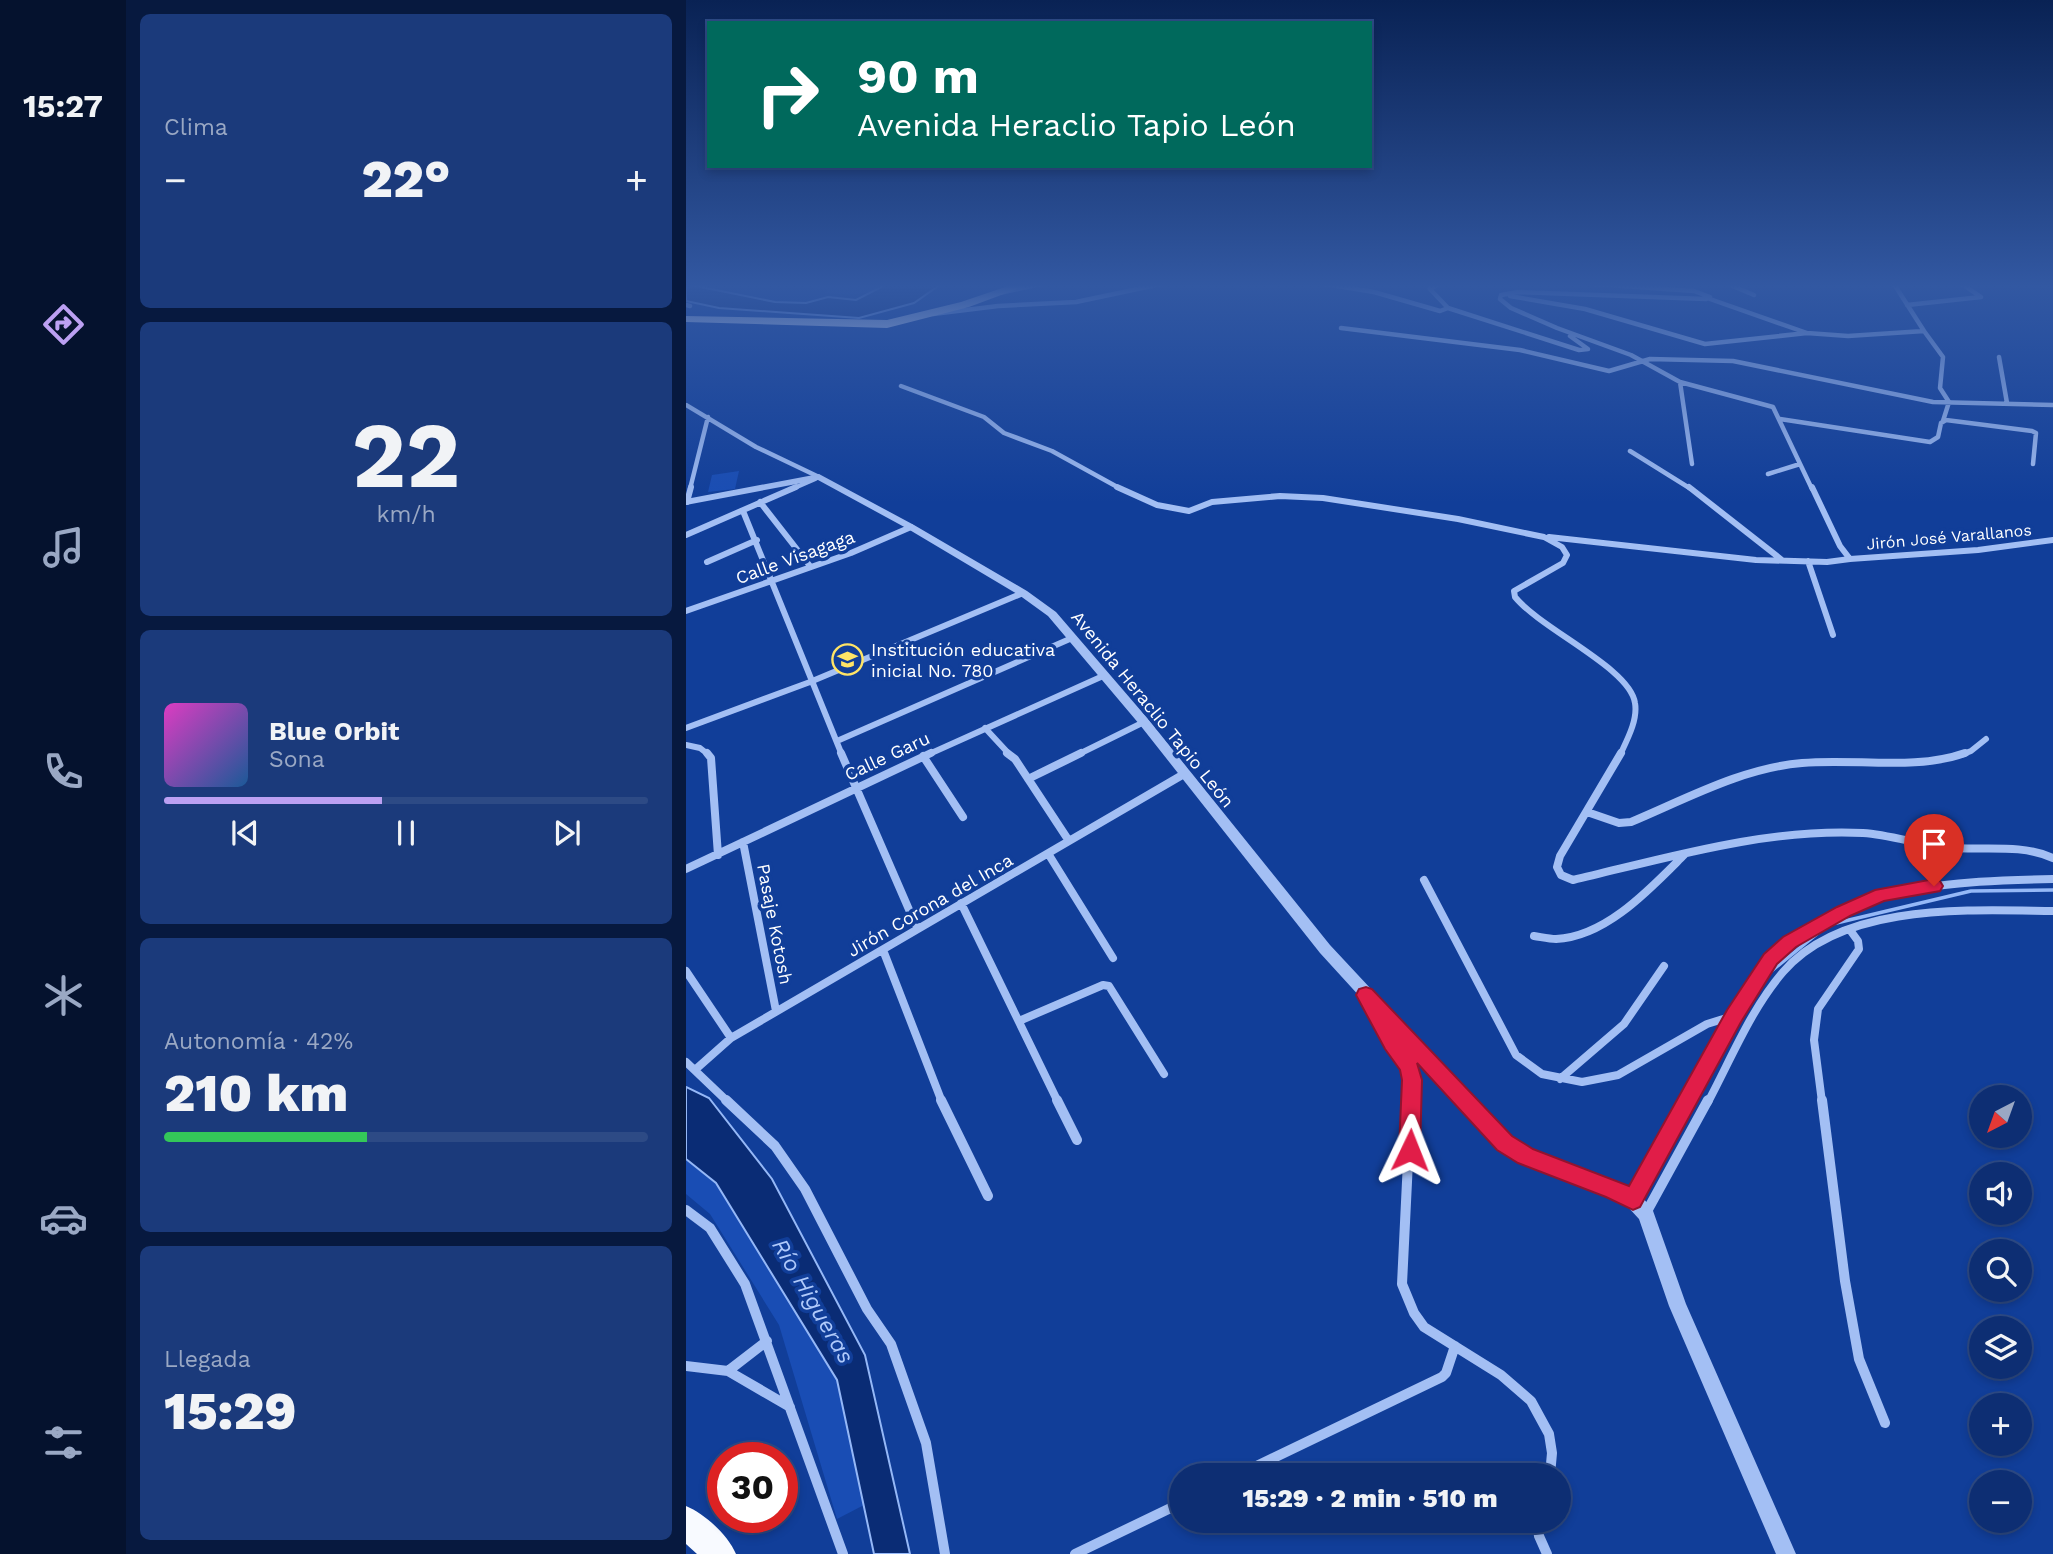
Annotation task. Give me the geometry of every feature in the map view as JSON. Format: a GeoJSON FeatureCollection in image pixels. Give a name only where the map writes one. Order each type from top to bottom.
{"type":"FeatureCollection","features":[{"type":"Feature","properties":{"kind":"highway"},"geometry":{"type":"LineString","coordinates":[[686,1522],[720,1554]]}},
{"type":"Feature","properties":{"kind":"street"},"geometry":{"type":"LineString","coordinates":[[1546,357],[1609,372],[1641,361],[1670,359],[1750,363],[1929,402],[2053,405]]}},
{"type":"Feature","properties":{"kind":"street"},"geometry":{"type":"LineString","coordinates":[[1632,357],[1680,382],[1765,403],[1777,411],[1780,419],[1930,442],[1938,437],[1949,402]]}},
{"type":"Feature","properties":{"kind":"street"},"geometry":{"type":"LineString","coordinates":[[1943,357],[1940,388],[1949,402]]}},
{"type":"Feature","properties":{"kind":"street"},"geometry":{"type":"LineString","coordinates":[[1999,357],[2007,403]]}},
{"type":"Feature","properties":{"kind":"street"},"geometry":{"type":"LineString","coordinates":[[1680,382],[1692,464]]}},
{"type":"Feature","properties":{"kind":"street"},"geometry":{"type":"LineString","coordinates":[[901,386],[915,394],[959,406],[999,426],[1004,433],[1052,451],[1101,480],[1157,505],[1175,510],[1189,511],[1212,502],[1280,496],[1323,498],[1458,519],[1544,537],[1783,560],[1850,559]]}},
{"type":"Feature","properties":{"kind":"street","name":"Avenida Heraclio Tapio León"},"geometry":{"type":"LineString","coordinates":[[686,407],[696,409],[756,447],[912,527],[1023,593],[1052,614],[1144,722],[1366,995],[1504,1143]]}},
{"type":"Feature","properties":{"kind":"street"},"geometry":{"type":"LineString","coordinates":[[708,417],[686,502],[819,477]]}},
{"type":"Feature","properties":{"kind":"street","name":"Jirón José Varallanos"},"geometry":{"type":"LineString","coordinates":[[1780,419],[1840,546],[1850,559],[1978,550],[2053,540]]}},
{"type":"Feature","properties":{"kind":"street"},"geometry":{"type":"LineString","coordinates":[[1943,421],[2036,433],[2033,464]]}},
{"type":"Feature","properties":{"kind":"street"},"geometry":{"type":"LineString","coordinates":[[1629,451],[1689,487],[1783,560]]}},
{"type":"Feature","properties":{"kind":"street"},"geometry":{"type":"LineString","coordinates":[[1768,474],[1800,464]]}},
{"type":"Feature","properties":{"kind":"street"},"geometry":{"type":"LineString","coordinates":[[686,535],[819,477]]}},
{"type":"Feature","properties":{"kind":"street"},"geometry":{"type":"LineString","coordinates":[[760,502],[810,566]]}},
{"type":"Feature","properties":{"kind":"street"},"geometry":{"type":"LineString","coordinates":[[743,510],[757,540],[810,682],[917,929]]}},
{"type":"Feature","properties":{"kind":"street","name":"Calle Visagaga"},"geometry":{"type":"LineString","coordinates":[[686,611],[851,553],[912,527]]}},
{"type":"Feature","properties":{"kind":"street"},"geometry":{"type":"LineString","coordinates":[[1544,537],[1562,547],[1567,555],[1563,563],[1514,591],[1515,597],[1551,628],[1616,673],[1630,689],[1636,706],[1635,716],[1620,755],[1560,856],[1557,867],[1567,879],[1573,880],[1684,855],[1810,834],[1855,832],[1950,848],[2023,851],[2047,854],[2053,858]]}},
{"type":"Feature","properties":{"kind":"street"},"geometry":{"type":"LineString","coordinates":[[707,562],[757,540]]}},
{"type":"Feature","properties":{"kind":"street"},"geometry":{"type":"LineString","coordinates":[[1808,561],[1833,635]]}},
{"type":"Feature","properties":{"kind":"street"},"geometry":{"type":"LineString","coordinates":[[686,728],[810,682],[1023,593]]}},
{"type":"Feature","properties":{"kind":"street"},"geometry":{"type":"LineString","coordinates":[[837,741],[1072,638]]}},
{"type":"Feature","properties":{"kind":"street","name":"Calle Garu"},"geometry":{"type":"LineString","coordinates":[[686,869],[857,786],[1103,676]]}},
{"type":"Feature","properties":{"kind":"street"},"geometry":{"type":"LineString","coordinates":[[1028,779],[1144,722]]}},
{"type":"Feature","properties":{"kind":"street"},"geometry":{"type":"LineString","coordinates":[[985,728],[1000,747],[1016,759],[1069,841]]}},
{"type":"Feature","properties":{"kind":"street"},"geometry":{"type":"LineString","coordinates":[[1587,812],[1619,823],[1631,822],[1725,782],[1768,768],[1802,763],[1943,761],[1971,751],[1986,739]]}},
{"type":"Feature","properties":{"kind":"street"},"geometry":{"type":"LineString","coordinates":[[686,745],[701,748],[708,752],[711,758],[718,855]]}},
{"type":"Feature","properties":{"kind":"street"},"geometry":{"type":"LineString","coordinates":[[923,756],[962,817]]}},
{"type":"Feature","properties":{"kind":"street","name":"Jirón Corona del Inca"},"geometry":{"type":"LineString","coordinates":[[696,1069],[731,1038],[1184,774]]}},
{"type":"Feature","properties":{"kind":"street","name":"Pasaje Kotosh"},"geometry":{"type":"LineString","coordinates":[[743,842],[776,1011]]}},
{"type":"Feature","properties":{"kind":"street"},"geometry":{"type":"LineString","coordinates":[[1049,855],[1114,958]]}},
{"type":"Feature","properties":{"kind":"street"},"geometry":{"type":"LineString","coordinates":[[1534,936],[1558,939],[1580,933],[1636,902],[1684,855]]}},
{"type":"Feature","properties":{"kind":"street"},"geometry":{"type":"LineString","coordinates":[[1633,1200],[1734,1016],[1771,959],[1789,942],[1817,925],[1881,895],[1934,886],[2053,879]]}},
{"type":"Feature","properties":{"kind":"street"},"geometry":{"type":"LineString","coordinates":[[1424,880],[1516,1055],[1542,1074],[1582,1082],[1618,1075],[1707,1024],[1734,1016]]}},
{"type":"Feature","properties":{"kind":"street"},"geometry":{"type":"LineString","coordinates":[[961,903],[1077,1140]]}},
{"type":"Feature","properties":{"kind":"street"},"geometry":{"type":"LineString","coordinates":[[1646,1214],[1771,987],[1794,961],[1836,934],[1894,917],[1955,909],[2053,911]]}},
{"type":"Feature","properties":{"kind":"street"},"geometry":{"type":"LineString","coordinates":[[1850,930],[1858,941],[1859,949],[1818,1009],[1814,1040],[1845,1281],[1859,1359],[1885,1423]]}},
{"type":"Feature","properties":{"kind":"street"},"geometry":{"type":"LineString","coordinates":[[883,950],[937,1091],[988,1196]]}},
{"type":"Feature","properties":{"kind":"street"},"geometry":{"type":"LineString","coordinates":[[1560,1079],[1623,1024],[1664,966]]}},
{"type":"Feature","properties":{"kind":"street"},"geometry":{"type":"LineString","coordinates":[[686,971],[731,1038]]}},
{"type":"Feature","properties":{"kind":"street"},"geometry":{"type":"LineString","coordinates":[[1019,1021],[1103,985],[1110,986],[1164,1074]]}},
{"type":"Feature","properties":{"kind":"street"},"geometry":{"type":"LineString","coordinates":[[1366,995],[1392,1043],[1409,1067],[1412,1080],[1402,1284],[1413,1311],[1423,1326],[1497,1370],[1537,1408],[1547,1422],[1552,1437],[1551,1463]]}},
{"type":"Feature","properties":{"kind":"street"},"geometry":{"type":"LineString","coordinates":[[686,1062],[775,1146],[806,1189],[867,1309],[891,1344],[926,1443],[945,1554]]}},
{"type":"Feature","properties":{"kind":"street"},"geometry":{"type":"LineString","coordinates":[[1504,1143],[1525,1156],[1614,1189],[1633,1200],[1646,1214],[1678,1306],[1786,1554]]}},
{"type":"Feature","properties":{"kind":"street"},"geometry":{"type":"LineString","coordinates":[[686,1210],[710,1228],[745,1284],[844,1554]]}},
{"type":"Feature","properties":{"kind":"street"},"geometry":{"type":"LineString","coordinates":[[728,1371],[767,1340]]}},
{"type":"Feature","properties":{"kind":"street"},"geometry":{"type":"LineString","coordinates":[[1263,1463],[1442,1377],[1446,1373],[1455,1346]]}},
{"type":"Feature","properties":{"kind":"street"},"geometry":{"type":"LineString","coordinates":[[686,1366],[728,1371],[790,1408]]}},
{"type":"Feature","properties":{"kind":"street"},"geometry":{"type":"LineString","coordinates":[[1075,1554],[1169,1509]]}},
{"type":"Feature","properties":{"kind":"street"},"geometry":{"type":"LineString","coordinates":[[1539,1533],[1547,1554]]}},
{"type":"Feature","properties":{"kind":"shaded area"},"geometry":{"type":"Polygon","coordinates":[[[739,471],[735,489],[708,492],[712,475],[739,471]]]}},
{"type":"Feature","properties":{"kind":"shaded area"},"geometry":{"type":"Polygon","coordinates":[[[686,1159],[716,1183],[837,1380],[864,1505],[837,1519],[779,1325],[710,1214],[686,1194],[686,1159]]]}},
{"type":"Feature","properties":{"kind":"water","name":"Río Higueras"},"geometry":{"type":"Polygon","coordinates":[[[686,1087],[709,1098],[772,1179],[865,1355],[910,1554],[874,1554],[837,1380],[716,1183],[686,1159],[686,1087]]]}},
{"type":"Feature","properties":{"kind":"waterway"},"geometry":{"type":"LineString","coordinates":[[1694,1102],[1764,977],[1828,925],[1971,891],[2053,890]]}},
{"type":"Feature","properties":{"kind":"waterway"},"geometry":{"type":"LineString","coordinates":[[1640,1198],[1695,1100]]}},
{"type":"Feature","properties":{"kind":"place","name":"Institución educativa inicial No. 780"},"geometry":{"type":"Point","coordinates":[848,659]}},
{"type":"Feature","properties":{"kind":"route"},"geometry":{"type":"LineString","coordinates":[[1410,1150],[1412,1080],[1409,1067],[1392,1043],[1366,995],[1504,1143],[1525,1156],[1614,1189],[1633,1200],[1734,1016],[1771,959],[1789,942],[1843,912],[1881,895],[1934,886]]}}]}
